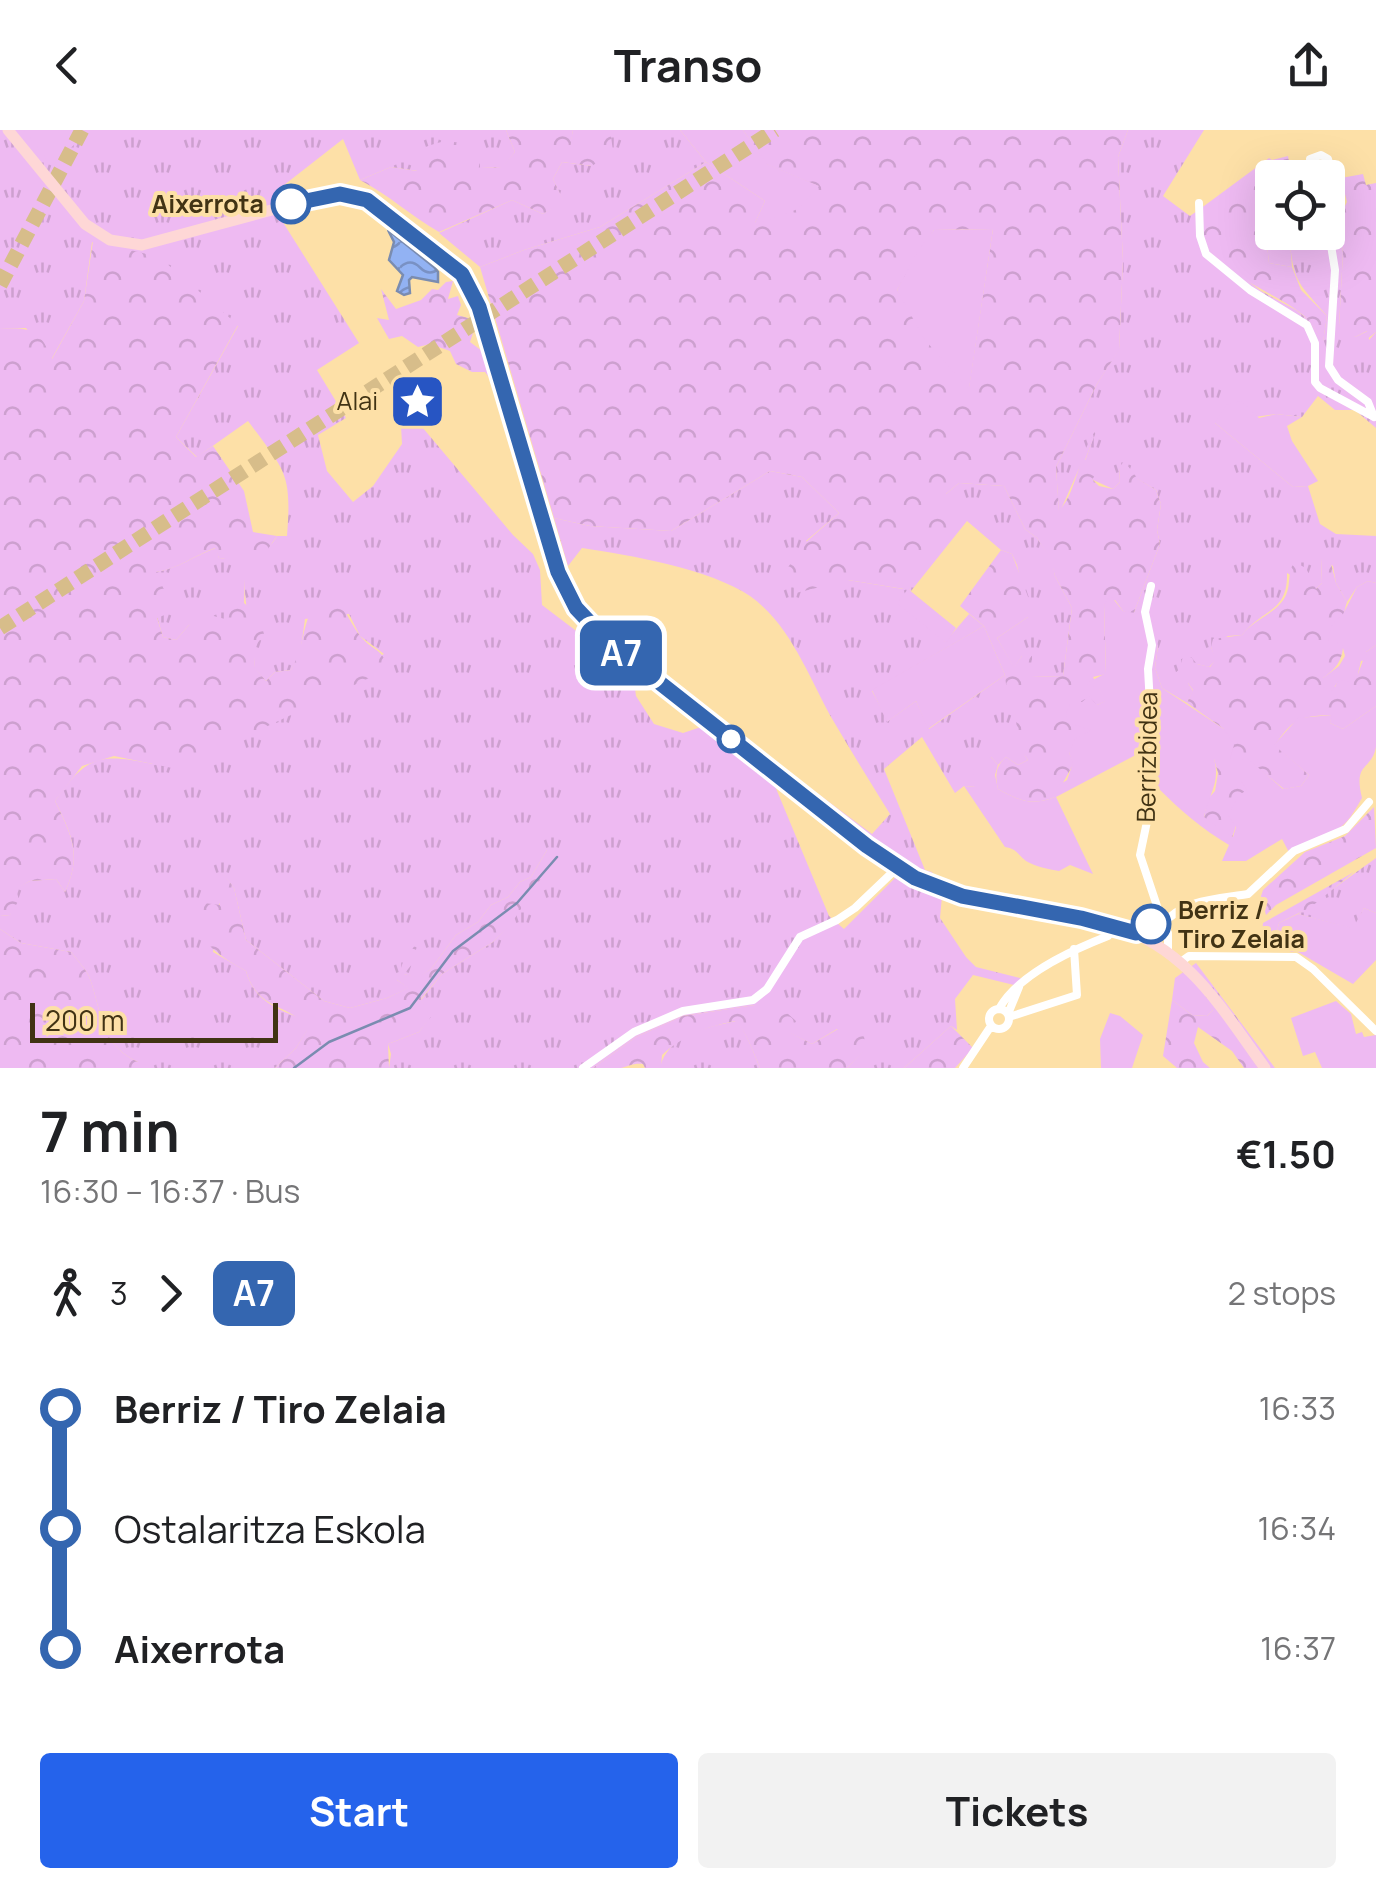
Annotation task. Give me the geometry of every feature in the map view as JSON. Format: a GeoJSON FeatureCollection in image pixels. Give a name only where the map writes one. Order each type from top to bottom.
{"type":"FeatureCollection","features":[{"type":"Feature","properties":{"kind":"street"},"geometry":{"type":"LineString","coordinates":[[8,130],[85,224],[110,240],[142,245],[340,194],[367,200],[462,274],[479,307],[558,572],[576,608],[608,642],[897,868],[962,896],[1113,925],[1168,950],[1182,961],[1265,1068]]}},
{"type":"Feature","properties":{"kind":"street"},"geometry":{"type":"LineString","coordinates":[[1200,203],[1200,236],[1206,254],[1250,290],[1307,325],[1314,342],[1316,382],[1320,388],[1375,419]]}},
{"type":"Feature","properties":{"kind":"street"},"geometry":{"type":"LineString","coordinates":[[1332,250],[1335,270],[1329,366],[1338,380],[1368,402],[1375,419]]}},
{"type":"Feature","properties":{"kind":"street","name":"Berrizbidea"},"geometry":{"type":"LineString","coordinates":[[1151,586],[1146,612],[1152,646],[1148,669],[1150,794],[1148,826],[1140,855],[1168,932],[1168,950]]}},
{"type":"Feature","properties":{"kind":"street"},"geometry":{"type":"LineString","coordinates":[[1136,933],[1151,924],[1163,924],[1185,906],[1248,894],[1294,851],[1346,828],[1369,802]]}},
{"type":"Feature","properties":{"kind":"street"},"geometry":{"type":"LineString","coordinates":[[584,1068],[634,1032],[684,1011],[754,1000],[766,989],[800,937],[855,908],[897,868]]}},
{"type":"Feature","properties":{"kind":"street"},"geometry":{"type":"LineString","coordinates":[[991,1026],[1004,1028],[1005,1013],[1021,983],[1074,949],[1108,936],[1113,925]]}},
{"type":"Feature","properties":{"kind":"street"},"geometry":{"type":"LineString","coordinates":[[963,1068],[991,1026],[989,1016],[1077,995],[1074,949]]}},
{"type":"Feature","properties":{"kind":"street"},"geometry":{"type":"LineString","coordinates":[[1182,961],[1189,956],[1296,957],[1376,1031]]}},
{"type":"Feature","properties":{"kind":"green space"},"geometry":{"type":"Polygon","coordinates":[[[0,130],[506,130],[515,152],[503,167],[418,171],[391,167],[360,180],[343,139],[279,189],[279,216],[359,343],[317,370],[346,418],[318,435],[327,471],[353,502],[373,486],[402,444],[401,426],[412,415],[533,554],[540,570],[542,605],[633,674],[636,696],[654,724],[683,733],[701,727],[774,784],[790,773],[872,834],[890,814],[798,654],[765,608],[714,578],[646,559],[582,548],[568,566],[554,518],[590,526],[671,531],[770,471],[802,477],[839,513],[806,541],[848,580],[903,589],[946,494],[959,483],[1004,486],[1025,529],[1037,538],[1052,560],[1055,576],[1072,608],[1063,676],[1032,677],[1032,656],[1022,656],[1014,668],[997,638],[1028,617],[1017,565],[1012,554],[1001,550],[967,521],[909,589],[945,642],[969,614],[984,626],[872,691],[888,721],[916,701],[929,729],[1005,675],[1028,760],[1018,765],[1006,757],[998,765],[991,757],[976,787],[964,786],[955,793],[922,737],[884,769],[925,870],[932,872],[942,896],[940,918],[966,957],[976,967],[1024,979],[1014,985],[973,975],[955,999],[957,1030],[951,1026],[904,1068],[847,1068],[866,1049],[837,1029],[812,1044],[790,1033],[778,1006],[755,1005],[683,1016],[636,1037],[593,1068],[389,1068],[388,1044],[419,1032],[430,1017],[421,1000],[442,974],[493,942],[510,924],[552,860],[547,850],[531,877],[520,882],[508,897],[491,905],[478,922],[456,935],[431,969],[418,978],[404,974],[397,980],[409,988],[350,1008],[324,1001],[246,940],[234,888],[223,874],[213,952],[246,971],[260,996],[302,1019],[308,1029],[296,1048],[275,1068],[138,1068],[138,1062],[109,1037],[89,976],[71,952],[21,943],[0,929],[0,916],[10,915],[16,888],[30,881],[56,879],[65,892],[73,867],[73,845],[55,801],[76,774],[96,761],[120,759],[153,764],[384,654],[360,636],[349,614],[305,619],[300,655],[291,670],[275,672],[266,681],[254,668],[245,579],[225,619],[189,625],[176,640],[163,637],[157,617],[155,572],[216,548],[219,558],[252,556],[266,549],[277,536],[287,536],[288,498],[283,473],[248,421],[197,457],[176,437],[238,326],[92,242],[84,301],[51,360],[26,328],[0,329],[0,130]],[[775,786],[829,916],[844,929],[895,878],[775,786]]]}},
{"type":"Feature","properties":{"kind":"green space"},"geometry":{"type":"Polygon","coordinates":[[[24,130],[70,130],[78,141],[52,166],[24,130]]]}},
{"type":"Feature","properties":{"kind":"green space"},"geometry":{"type":"Polygon","coordinates":[[[506,130],[573,130],[570,149],[610,130],[613,151],[592,166],[562,162],[553,179],[564,202],[543,214],[512,200],[439,232],[360,180],[391,167],[417,171],[421,149],[444,142],[458,142],[480,152],[480,168],[502,167],[515,152],[506,130]]]}},
{"type":"Feature","properties":{"kind":"green space"},"geometry":{"type":"Polygon","coordinates":[[[573,130],[680,130],[706,162],[600,227],[480,267],[439,233],[512,200],[543,214],[563,201],[553,179],[562,162],[592,166],[569,150],[573,130]]]}},
{"type":"Feature","properties":{"kind":"green space"},"geometry":{"type":"Polygon","coordinates":[[[680,130],[743,130],[767,164],[819,186],[798,209],[754,225],[765,201],[706,162],[680,130]]]}},
{"type":"Feature","properties":{"kind":"green space"},"geometry":{"type":"Polygon","coordinates":[[[743,130],[1128,130],[1118,157],[1123,261],[1119,350],[1097,384],[1056,467],[1059,511],[1098,427],[1085,460],[1095,457],[1101,462],[1092,479],[1099,486],[1113,489],[1120,482],[1119,468],[1124,461],[1138,479],[1156,490],[1161,504],[1157,530],[1160,544],[1133,615],[1123,611],[1115,600],[1104,605],[1106,674],[1093,677],[1106,701],[1097,705],[1093,729],[1069,753],[1074,763],[1055,797],[1026,801],[998,789],[997,772],[1006,757],[1018,765],[1028,760],[1020,749],[1005,675],[984,626],[960,606],[1001,550],[1012,554],[1030,602],[1028,617],[997,638],[1014,667],[1022,656],[1032,655],[1032,677],[1063,676],[1072,608],[1051,560],[1037,538],[1025,529],[1004,486],[959,483],[946,494],[956,523],[904,589],[848,580],[796,593],[786,570],[806,542],[839,513],[802,477],[770,471],[671,531],[590,526],[554,518],[480,267],[600,227],[706,162],[765,201],[755,223],[818,186],[766,164],[743,130]],[[993,229],[934,230],[897,290],[969,387],[993,229]]]}},
{"type":"Feature","properties":{"kind":"green space"},"geometry":{"type":"Polygon","coordinates":[[[1128,130],[1204,130],[1163,196],[1190,216],[1204,206],[1204,234],[1212,254],[1261,291],[1296,310],[1310,321],[1323,341],[1327,316],[1300,283],[1291,250],[1343,250],[1339,326],[1355,337],[1368,331],[1369,340],[1376,332],[1376,428],[1355,410],[1335,410],[1318,396],[1302,417],[1276,414],[1215,423],[1293,487],[1308,486],[1320,524],[1336,534],[1376,536],[1376,583],[1368,581],[1357,587],[1347,602],[1336,583],[1333,566],[1321,558],[1322,583],[1315,590],[1287,573],[1279,603],[1242,635],[1228,636],[1211,647],[1216,660],[1209,667],[1197,664],[1188,683],[1193,691],[1187,703],[1162,688],[1155,668],[1158,646],[1133,615],[1160,544],[1157,530],[1161,504],[1156,490],[1119,468],[1120,482],[1113,489],[1091,479],[1085,461],[1096,430],[1059,514],[1056,467],[1119,349],[1123,261],[1118,157],[1128,130]]]}},
{"type":"Feature","properties":{"kind":"green space"},"geometry":{"type":"Polygon","coordinates":[[[1255,168],[1255,250],[1268,250],[1269,263],[1292,267],[1301,290],[1327,316],[1323,342],[1301,313],[1214,257],[1204,237],[1204,206],[1255,168]]]}},
{"type":"Feature","properties":{"kind":"green space"},"geometry":{"type":"Polygon","coordinates":[[[1363,174],[1366,185],[1376,183],[1376,332],[1361,344],[1367,331],[1355,337],[1342,334],[1339,326],[1345,177],[1363,174]]]}},
{"type":"Feature","properties":{"kind":"green space"},"geometry":{"type":"Polygon","coordinates":[[[993,229],[969,389],[925,340],[897,290],[934,230],[993,229]]]}},
{"type":"Feature","properties":{"kind":"green space"},"geometry":{"type":"Polygon","coordinates":[[[93,241],[159,257],[238,325],[176,437],[196,457],[213,446],[244,491],[253,532],[277,536],[254,569],[239,561],[219,558],[215,548],[156,572],[166,594],[167,614],[157,618],[163,637],[176,640],[206,614],[225,619],[225,594],[237,572],[245,579],[244,603],[261,618],[264,635],[255,646],[254,667],[266,681],[275,672],[291,670],[317,600],[337,601],[361,637],[383,657],[388,669],[177,769],[114,756],[82,766],[55,801],[73,846],[73,867],[65,892],[56,879],[30,881],[16,889],[19,900],[10,915],[0,916],[0,329],[34,332],[52,359],[84,301],[93,241]]]}},
{"type":"Feature","properties":{"kind":"green space"},"geometry":{"type":"Polygon","coordinates":[[[1268,250],[1291,250],[1292,267],[1269,263],[1268,250]]]}},
{"type":"Feature","properties":{"kind":"green space"},"geometry":{"type":"Polygon","coordinates":[[[453,281],[448,299],[458,296],[461,305],[457,315],[468,318],[473,333],[470,342],[482,351],[493,383],[485,372],[472,372],[456,364],[450,351],[430,344],[418,347],[402,336],[389,339],[377,318],[389,320],[381,289],[396,309],[453,281]]]}},
{"type":"Feature","properties":{"kind":"green space"},"geometry":{"type":"Polygon","coordinates":[[[1241,401],[1259,418],[1276,414],[1302,417],[1287,426],[1292,441],[1318,481],[1293,487],[1215,423],[1226,405],[1241,401]]]}},
{"type":"Feature","properties":{"kind":"green space"},"geometry":{"type":"Polygon","coordinates":[[[1328,552],[1336,583],[1347,602],[1342,653],[1333,670],[1323,678],[1335,687],[1338,680],[1358,674],[1366,652],[1376,645],[1376,706],[1343,729],[1330,723],[1331,715],[1304,718],[1287,729],[1275,745],[1309,775],[1301,786],[1284,789],[1245,758],[1247,790],[1232,838],[1204,818],[1207,800],[1215,791],[1218,773],[1214,759],[1224,729],[1187,703],[1193,690],[1188,683],[1177,681],[1175,673],[1181,668],[1181,659],[1191,657],[1197,664],[1210,667],[1215,660],[1213,639],[1242,635],[1278,606],[1286,595],[1294,562],[1306,568],[1316,589],[1322,583],[1321,558],[1328,552]]]}},
{"type":"Feature","properties":{"kind":"green space"},"geometry":{"type":"Polygon","coordinates":[[[1368,581],[1376,583],[1376,645],[1366,652],[1367,660],[1361,661],[1351,682],[1339,680],[1331,692],[1323,687],[1323,678],[1345,656],[1342,644],[1328,641],[1330,630],[1357,587],[1368,581]]]}},
{"type":"Feature","properties":{"kind":"green space"},"geometry":{"type":"Polygon","coordinates":[[[908,589],[956,628],[946,643],[897,603],[908,589]]]}},
{"type":"Feature","properties":{"kind":"green space"},"geometry":{"type":"Polygon","coordinates":[[[1110,595],[1123,611],[1153,616],[1158,646],[1155,668],[1162,688],[1224,729],[1234,745],[1230,759],[1214,759],[1215,782],[1204,817],[1233,837],[1236,827],[1228,815],[1239,795],[1247,790],[1238,764],[1246,757],[1283,789],[1301,786],[1309,775],[1274,745],[1298,718],[1332,715],[1330,723],[1343,729],[1376,706],[1374,755],[1361,772],[1362,798],[1344,825],[1307,844],[1292,858],[1282,839],[1246,861],[1222,861],[1229,845],[1158,788],[1157,751],[1147,749],[1056,797],[1093,874],[1070,865],[1059,871],[1038,866],[1005,847],[964,786],[975,787],[973,768],[978,758],[991,757],[998,765],[998,789],[1026,801],[1055,797],[1056,787],[1067,780],[1073,763],[1069,753],[1075,739],[1091,730],[1069,723],[1066,714],[1071,702],[1082,702],[1089,696],[1097,705],[1105,701],[1099,689],[1085,684],[1106,673],[1104,605],[1110,595]]]}},
{"type":"Feature","properties":{"kind":"green space"},"geometry":{"type":"Polygon","coordinates":[[[984,626],[1005,675],[928,729],[916,701],[887,722],[872,690],[984,626]]]}},
{"type":"Feature","properties":{"kind":"green space"},"geometry":{"type":"Polygon","coordinates":[[[1374,807],[1376,848],[1276,905],[1266,915],[1263,890],[1305,852],[1345,836],[1374,807]]]}},
{"type":"Feature","properties":{"kind":"green space"},"geometry":{"type":"Polygon","coordinates":[[[561,848],[511,924],[493,942],[442,974],[421,999],[431,1017],[419,1032],[388,1044],[389,1068],[275,1068],[296,1048],[307,1030],[294,1015],[259,994],[246,971],[210,946],[200,931],[193,907],[204,903],[220,905],[215,893],[223,873],[234,888],[246,940],[324,1001],[350,1008],[408,988],[397,980],[403,962],[418,941],[413,963],[404,974],[418,977],[431,969],[456,935],[478,922],[491,905],[508,897],[520,882],[531,877],[547,850],[561,848]]]}},
{"type":"Feature","properties":{"kind":"green space"},"geometry":{"type":"Polygon","coordinates":[[[1376,858],[1376,913],[1364,908],[1354,929],[1298,914],[1376,858]]]}},
{"type":"Feature","properties":{"kind":"green space"},"geometry":{"type":"Polygon","coordinates":[[[1354,872],[1311,907],[1279,923],[1275,940],[1278,951],[1260,950],[1263,923],[1354,872]]]}},
{"type":"Feature","properties":{"kind":"green space"},"geometry":{"type":"Polygon","coordinates":[[[1364,908],[1376,913],[1376,960],[1353,984],[1298,952],[1278,951],[1275,940],[1279,923],[1298,914],[1353,928],[1364,908]]]}},
{"type":"Feature","properties":{"kind":"green space"},"geometry":{"type":"Polygon","coordinates":[[[0,929],[21,943],[71,952],[89,976],[109,1037],[138,1062],[138,1068],[0,1068],[0,929]]]}},
{"type":"Feature","properties":{"kind":"green space"},"geometry":{"type":"Polygon","coordinates":[[[1196,963],[1275,1068],[1258,1068],[1213,1010],[1207,1016],[1192,1015],[1172,1000],[1175,978],[1196,963]]]}},
{"type":"Feature","properties":{"kind":"green space"},"geometry":{"type":"Polygon","coordinates":[[[1172,1000],[1192,1015],[1207,1016],[1214,1009],[1258,1068],[1244,1068],[1232,1051],[1198,1027],[1194,1043],[1210,1068],[1177,1068],[1163,1056],[1172,1000]]]}},
{"type":"Feature","properties":{"kind":"green space"},"geometry":{"type":"Polygon","coordinates":[[[1336,1001],[1351,1014],[1356,1034],[1376,1035],[1376,1068],[1322,1068],[1315,1052],[1303,1056],[1291,1018],[1336,1001]]]}},
{"type":"Feature","properties":{"kind":"green space"},"geometry":{"type":"Polygon","coordinates":[[[778,1005],[796,1021],[791,1033],[812,1044],[838,1029],[851,1036],[862,1029],[867,1049],[847,1068],[760,1068],[735,1021],[679,1042],[662,1055],[661,1068],[640,1064],[593,1068],[636,1037],[683,1016],[778,1005]]]}},
{"type":"Feature","properties":{"kind":"green space"},"geometry":{"type":"Polygon","coordinates":[[[1110,1013],[1120,1016],[1143,1035],[1132,1068],[1101,1068],[1100,1039],[1110,1013]]]}},
{"type":"Feature","properties":{"kind":"green space"},"geometry":{"type":"Polygon","coordinates":[[[736,1021],[760,1068],[660,1068],[679,1040],[736,1021]]]}},
{"type":"Feature","properties":{"kind":"green space"},"geometry":{"type":"Polygon","coordinates":[[[951,1026],[973,1048],[955,1068],[904,1068],[951,1026]]]}},
{"type":"Feature","properties":{"kind":"water"},"geometry":{"type":"Polygon","coordinates":[[[388,230],[434,267],[438,282],[412,277],[410,293],[397,291],[403,275],[389,260],[394,242],[388,230]]]}},
{"type":"Feature","properties":{"kind":"waterway"},"geometry":{"type":"LineString","coordinates":[[294,1068],[329,1042],[410,1008],[453,951],[517,903],[557,857]]}},
{"type":"Feature","properties":{"kind":"tunnel"},"geometry":{"type":"LineString","coordinates":[[0,285],[82,130]]}},
{"type":"Feature","properties":{"kind":"tunnel"},"geometry":{"type":"LineString","coordinates":[[0,628],[775,130]]}},
{"type":"Feature","properties":{"kind":"bus line","name":"A7"},"geometry":{"type":"LineString","coordinates":[[291,204],[331,194],[367,200],[462,274],[479,307],[558,572],[576,608],[608,642],[867,846],[915,878],[962,896],[1081,918],[1136,933],[1151,924]]}},
{"type":"Feature","properties":{"kind":"place","name":"Aixerrota"},"geometry":{"type":"Point","coordinates":[291,204]}},
{"type":"Feature","properties":{"kind":"place","name":"Alai"},"geometry":{"type":"Point","coordinates":[417,401]}},
{"type":"Feature","properties":{"kind":"place","name":"Berriz / Tiro Zelaia"},"geometry":{"type":"Point","coordinates":[1151,924]}}]}
